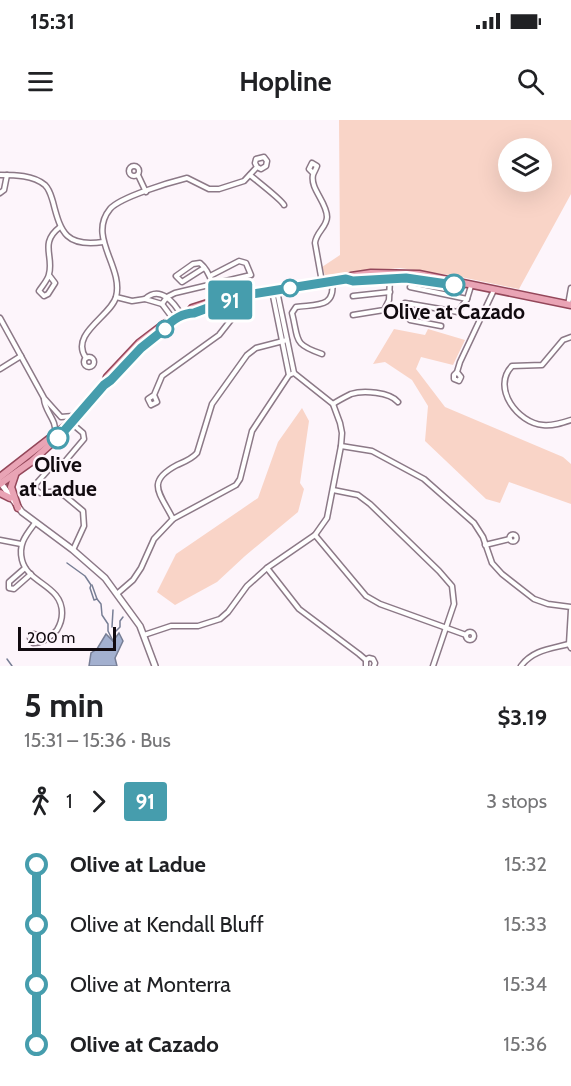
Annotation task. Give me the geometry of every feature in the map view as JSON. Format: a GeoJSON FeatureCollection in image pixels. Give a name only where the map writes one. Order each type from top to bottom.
{"type":"FeatureCollection","features":[{"type":"Feature","properties":{"kind":"main road"},"geometry":{"type":"LineString","coordinates":[[185,315],[192,308],[229,296],[390,275],[467,285],[569,305]]}},
{"type":"Feature","properties":{"kind":"main road"},"geometry":{"type":"LineString","coordinates":[[155,666],[140,626],[118,593],[105,578],[73,550],[18,508],[0,483],[70,422],[132,356],[172,321],[240,296]]}},
{"type":"Feature","properties":{"kind":"main road"},"geometry":{"type":"LineString","coordinates":[[0,477],[15,470],[58,438],[70,422]]}},
{"type":"Feature","properties":{"kind":"main road"},"geometry":{"type":"LineString","coordinates":[[0,469],[15,470]]}},
{"type":"Feature","properties":{"kind":"main road"},"geometry":{"type":"LineString","coordinates":[[15,470],[11,487],[18,508]]}},
{"type":"Feature","properties":{"kind":"main road"},"geometry":{"type":"LineString","coordinates":[[0,494],[10,498]]}},
{"type":"Feature","properties":{"kind":"street"},"geometry":{"type":"LineString","coordinates":[[86,358],[83,352],[85,337],[116,297],[118,287],[103,242],[102,224],[111,207],[127,198],[187,178],[209,189],[219,189],[243,181],[257,167]]}},
{"type":"Feature","properties":{"kind":"street"},"geometry":{"type":"LineString","coordinates":[[313,173],[313,182],[327,217],[325,225],[316,236],[322,283]]}},
{"type":"Feature","properties":{"kind":"street"},"geometry":{"type":"LineString","coordinates":[[0,175],[20,175],[47,187],[60,227],[65,234],[78,242],[103,242]]}},
{"type":"Feature","properties":{"kind":"street"},"geometry":{"type":"LineString","coordinates":[[0,193],[4,190],[8,175]]}},
{"type":"Feature","properties":{"kind":"street"},"geometry":{"type":"LineString","coordinates":[[138,175],[146,192]]}},
{"type":"Feature","properties":{"kind":"street"},"geometry":{"type":"LineString","coordinates":[[250,175],[273,196],[282,200],[284,205]]}},
{"type":"Feature","properties":{"kind":"street"},"geometry":{"type":"LineString","coordinates":[[49,275],[55,283],[50,292],[44,296],[40,294],[40,289],[49,275],[48,246],[51,236],[60,227]]}},
{"type":"Feature","properties":{"kind":"street"},"geometry":{"type":"LineString","coordinates":[[162,304],[167,297],[183,291],[251,275],[251,272],[246,263],[239,261],[210,276]]}},
{"type":"Feature","properties":{"kind":"street"},"geometry":{"type":"LineString","coordinates":[[204,268],[182,282],[176,276],[193,264],[200,264],[204,268],[210,276],[212,283]]}},
{"type":"Feature","properties":{"kind":"street"},"geometry":{"type":"LineString","coordinates":[[353,315],[384,310],[389,300],[390,275]]}},
{"type":"Feature","properties":{"kind":"street"},"geometry":{"type":"LineString","coordinates":[[322,354],[303,347],[298,341],[292,313],[296,307],[331,299],[334,293],[332,281]]}},
{"type":"Feature","properties":{"kind":"street"},"geometry":{"type":"LineString","coordinates":[[405,303],[454,312],[460,309],[467,299],[467,285]]}},
{"type":"Feature","properties":{"kind":"street"},"geometry":{"type":"LineString","coordinates":[[410,287],[467,299]]}},
{"type":"Feature","properties":{"kind":"street"},"geometry":{"type":"LineString","coordinates":[[569,305],[571,288]]}},
{"type":"Feature","properties":{"kind":"street"},"geometry":{"type":"LineString","coordinates":[[274,290],[289,375]]}},
{"type":"Feature","properties":{"kind":"street"},"geometry":{"type":"LineString","coordinates":[[457,372],[461,358],[494,290]]}},
{"type":"Feature","properties":{"kind":"street"},"geometry":{"type":"LineString","coordinates":[[175,304],[177,297],[183,291]]}},
{"type":"Feature","properties":{"kind":"street"},"geometry":{"type":"LineString","coordinates":[[353,296],[390,291]]}},
{"type":"Feature","properties":{"kind":"street"},"geometry":{"type":"LineString","coordinates":[[144,299],[158,293],[167,297],[185,315]]}},
{"type":"Feature","properties":{"kind":"street"},"geometry":{"type":"LineString","coordinates":[[234,315],[238,316],[242,313],[240,296]]}},
{"type":"Feature","properties":{"kind":"street"},"geometry":{"type":"LineString","coordinates":[[116,297],[132,301],[144,299],[162,304],[172,321]]}},
{"type":"Feature","properties":{"kind":"street"},"geometry":{"type":"LineString","coordinates":[[230,301],[234,315]]}},
{"type":"Feature","properties":{"kind":"street"},"geometry":{"type":"LineString","coordinates":[[411,304],[408,316],[410,320],[441,326]]}},
{"type":"Feature","properties":{"kind":"street"},"geometry":{"type":"LineString","coordinates":[[154,395],[162,376],[219,335],[234,315]]}},
{"type":"Feature","properties":{"kind":"street"},"geometry":{"type":"LineString","coordinates":[[0,318],[44,398],[61,417],[77,415]]}},
{"type":"Feature","properties":{"kind":"street"},"geometry":{"type":"LineString","coordinates":[[571,337],[563,340],[544,364],[512,366],[506,375],[505,383],[514,409],[526,419],[543,425],[571,420]]}},
{"type":"Feature","properties":{"kind":"street"},"geometry":{"type":"LineString","coordinates":[[144,635],[171,626],[198,626],[214,622],[228,612],[247,586],[267,568],[315,535],[327,518],[342,433],[333,404],[294,373],[284,341]]}},
{"type":"Feature","properties":{"kind":"street"},"geometry":{"type":"LineString","coordinates":[[173,519],[158,489],[160,478],[164,472],[197,453],[212,404],[247,355],[256,348],[284,341]]}},
{"type":"Feature","properties":{"kind":"street"},"geometry":{"type":"LineString","coordinates":[[0,369],[21,356]]}},
{"type":"Feature","properties":{"kind":"street"},"geometry":{"type":"LineString","coordinates":[[118,593],[133,580],[154,539],[173,519],[236,485],[240,479],[255,425],[289,375],[294,373]]}},
{"type":"Feature","properties":{"kind":"street"},"geometry":{"type":"LineString","coordinates":[[333,404],[355,393],[388,396],[398,402]]}},
{"type":"Feature","properties":{"kind":"street"},"geometry":{"type":"LineString","coordinates":[[44,398],[46,410],[56,425],[55,434]]}},
{"type":"Feature","properties":{"kind":"street"},"geometry":{"type":"LineString","coordinates":[[70,422],[83,434],[84,439],[62,465],[51,467],[35,485],[36,490],[40,493],[56,491],[62,493],[83,511],[84,526],[73,550]]}},
{"type":"Feature","properties":{"kind":"street"},"geometry":{"type":"LineString","coordinates":[[341,446],[372,451],[424,479],[474,523],[497,568],[526,594],[541,602],[571,609],[570,646],[536,652],[530,655],[521,666]]}},
{"type":"Feature","properties":{"kind":"street"},"geometry":{"type":"LineString","coordinates":[[333,490],[350,492],[364,499],[448,582],[453,590],[454,604],[433,666]]}},
{"type":"Feature","properties":{"kind":"street"},"geometry":{"type":"LineString","coordinates":[[35,522],[21,544],[21,559],[25,568],[61,602],[62,618],[59,627],[46,638]]}},
{"type":"Feature","properties":{"kind":"street"},"geometry":{"type":"LineString","coordinates":[[315,535],[366,596],[380,604],[466,635]]}},
{"type":"Feature","properties":{"kind":"street"},"geometry":{"type":"LineString","coordinates":[[485,545],[510,539]]}},
{"type":"Feature","properties":{"kind":"street"},"geometry":{"type":"LineString","coordinates":[[0,540],[21,544]]}},
{"type":"Feature","properties":{"kind":"street"},"geometry":{"type":"LineString","coordinates":[[25,568],[9,582],[9,588],[14,589],[31,574]]}},
{"type":"Feature","properties":{"kind":"street"},"geometry":{"type":"LineString","coordinates":[[267,568],[299,609],[366,660]]}},
{"type":"Feature","properties":{"kind":"street"},"geometry":{"type":"LineString","coordinates":[[366,660],[373,659],[374,666]]}},
{"type":"Feature","properties":{"kind":"street"},"geometry":{"type":"LineString","coordinates":[[366,660],[366,666]]}},
{"type":"Feature","properties":{"kind":"shaded area"},"geometry":{"type":"Polygon","coordinates":[[[339,120],[571,120],[571,194],[519,289],[456,276],[400,268],[325,275],[322,267],[340,255],[339,120]]]}},
{"type":"Feature","properties":{"kind":"shaded area"},"geometry":{"type":"Polygon","coordinates":[[[394,329],[425,335],[428,329],[465,340],[453,365],[421,357],[416,369],[445,407],[563,457],[571,464],[571,504],[509,482],[500,503],[486,499],[425,441],[428,406],[412,380],[385,362],[373,364],[394,329]]]}},
{"type":"Feature","properties":{"kind":"shaded area"},"geometry":{"type":"Polygon","coordinates":[[[302,408],[309,421],[300,483],[304,489],[298,512],[217,582],[175,605],[157,592],[176,554],[258,498],[278,442],[302,408]]]}},
{"type":"Feature","properties":{"kind":"water"},"geometry":{"type":"Polygon","coordinates":[[[119,633],[123,641],[115,658],[117,666],[89,666],[91,653],[97,649],[106,634],[113,641],[119,633]]]}},
{"type":"Feature","properties":{"kind":"waterway"},"geometry":{"type":"LineString","coordinates":[[67,563],[85,576],[91,585],[94,600],[97,599],[101,604],[102,615],[108,624],[108,631],[113,641]]}},
{"type":"Feature","properties":{"kind":"waterway"},"geometry":{"type":"LineString","coordinates":[[92,585],[97,599]]}},
{"type":"Feature","properties":{"kind":"waterway"},"geometry":{"type":"LineString","coordinates":[[112,627],[113,610]]}},
{"type":"Feature","properties":{"kind":"waterway"},"geometry":{"type":"LineString","coordinates":[[113,641],[123,617]]}},
{"type":"Feature","properties":{"kind":"waterway"},"geometry":{"type":"LineString","coordinates":[[7,659],[12,666]]}},
{"type":"Feature","properties":{"kind":"bus line","name":"91"},"geometry":{"type":"LineString","coordinates":[[58,438],[70,422],[132,356],[166,328],[170,322],[188,313],[194,313],[240,296],[346,279],[353,281],[406,278],[454,285]]}},
{"type":"Feature","properties":{"kind":"place","name":"Olive at Cazado"},"geometry":{"type":"Point","coordinates":[454,285]}},
{"type":"Feature","properties":{"kind":"place","name":"Olive at Ladue"},"geometry":{"type":"Point","coordinates":[58,438]}}]}
